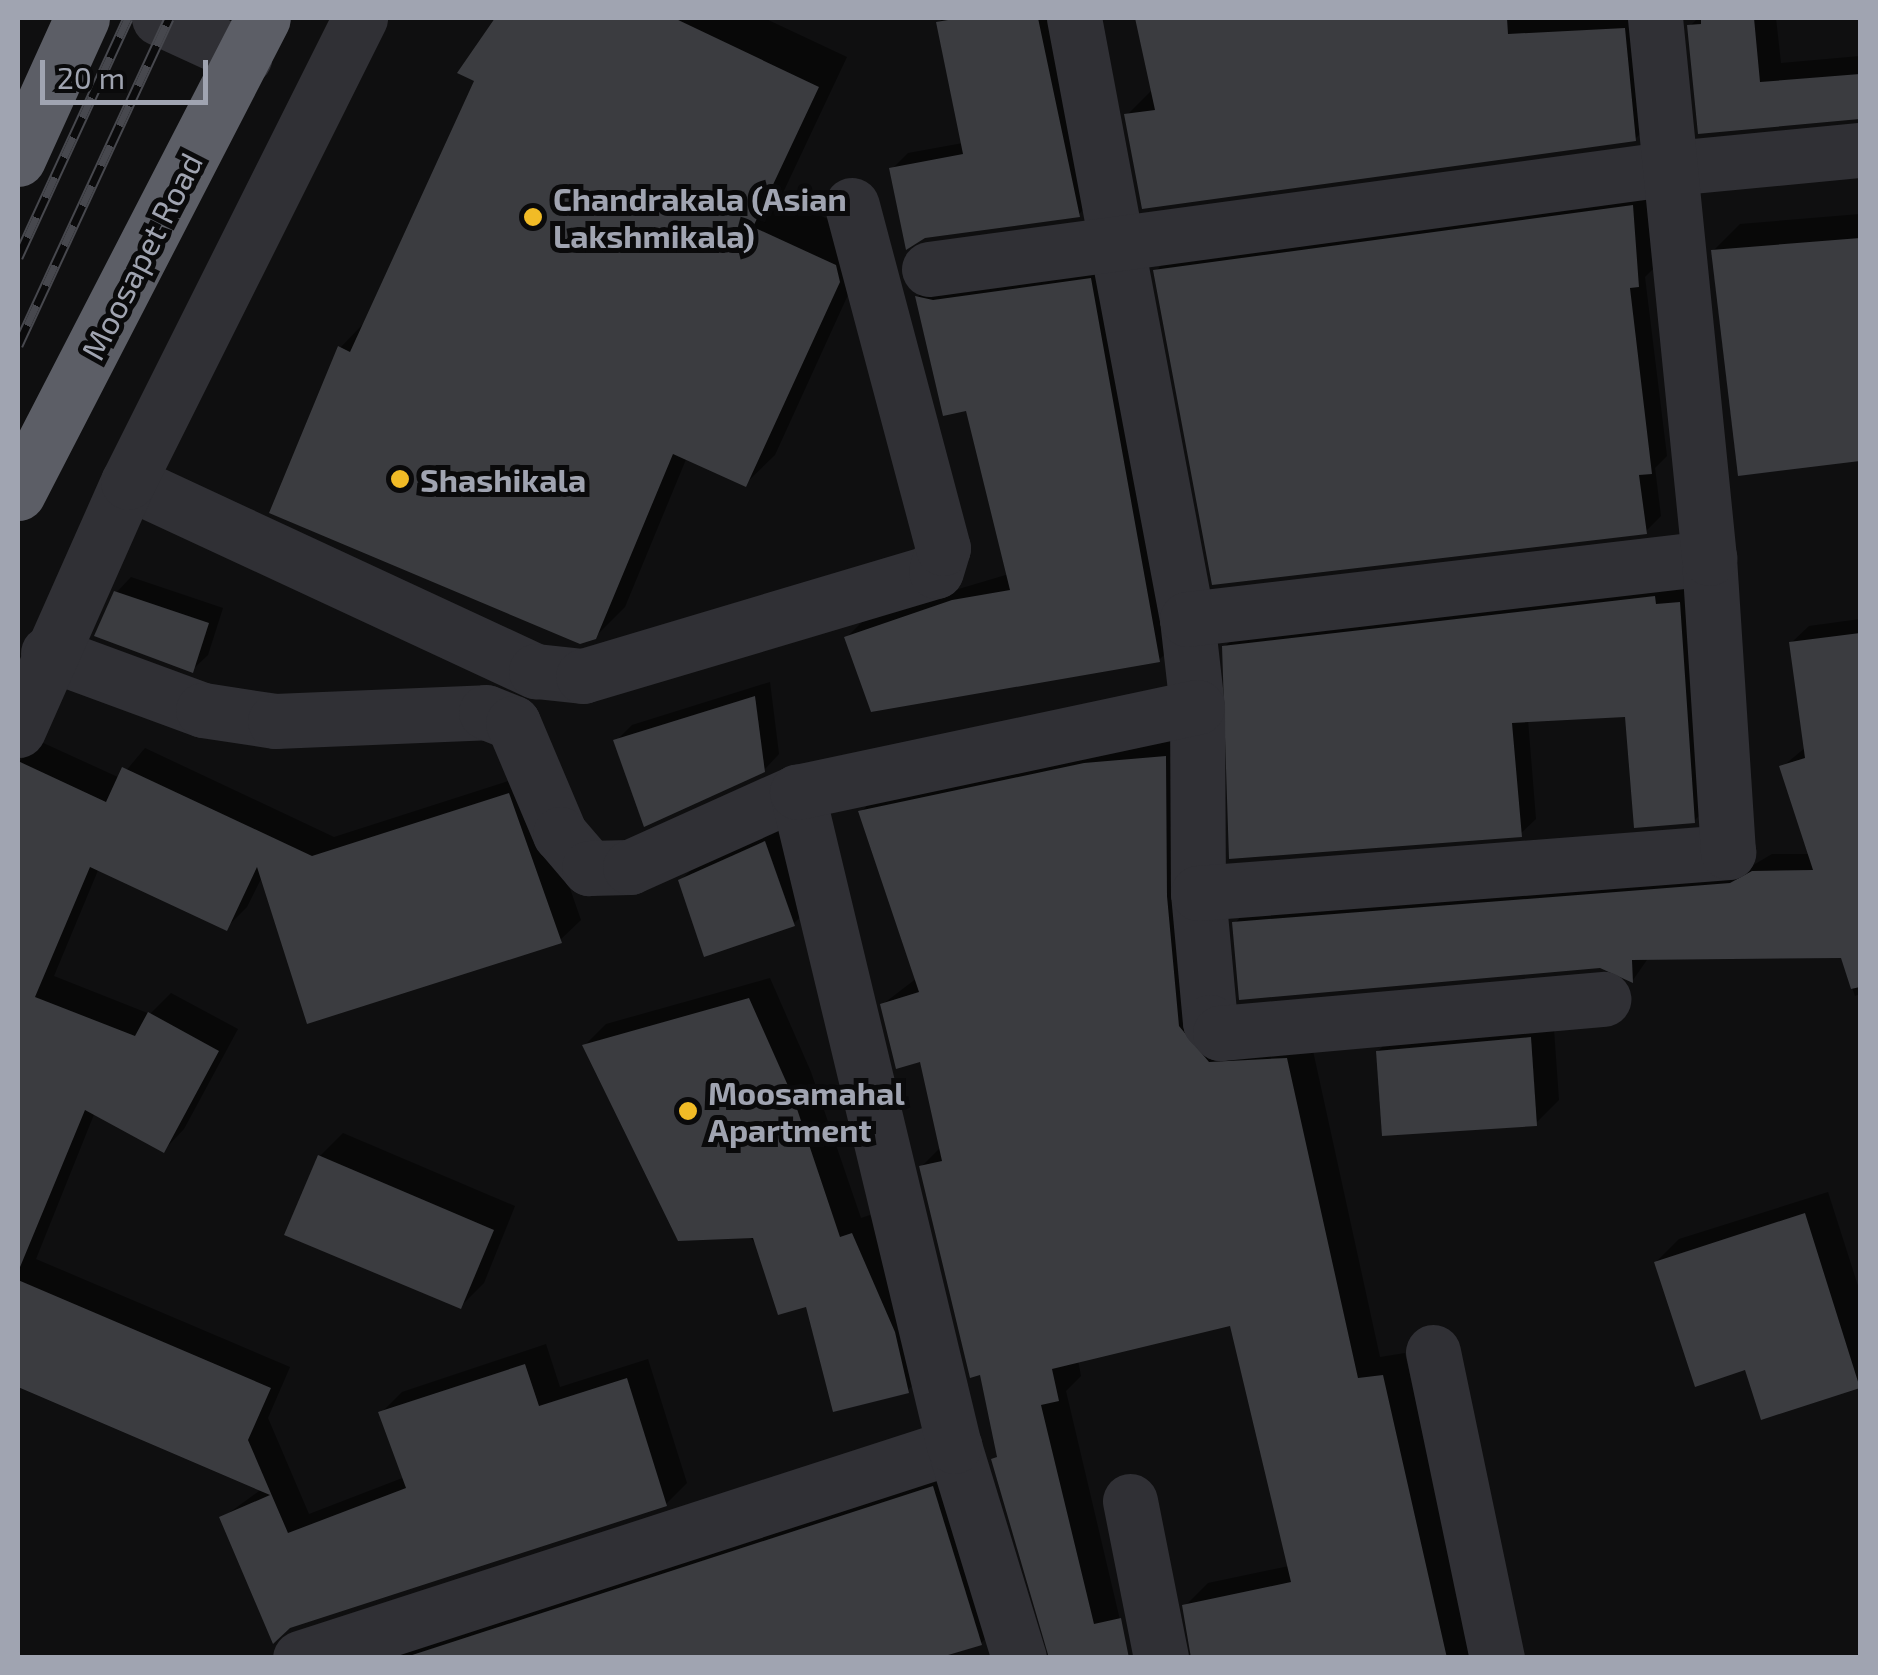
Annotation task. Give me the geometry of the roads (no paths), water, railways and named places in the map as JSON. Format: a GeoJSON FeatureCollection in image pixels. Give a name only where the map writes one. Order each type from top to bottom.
{"type":"FeatureCollection","features":[{"type":"Feature","properties":{"kind":"highway"},"geometry":{"type":"LineString","coordinates":[[18,159],[82,18]]}},
{"type":"Feature","properties":{"kind":"highway","name":"Moosapet Road"},"geometry":{"type":"LineString","coordinates":[[18,493],[254,37]]}},
{"type":"Feature","properties":{"kind":"street"},"geometry":{"type":"LineString","coordinates":[[159,18],[254,37]]}},
{"type":"Feature","properties":{"kind":"street"},"geometry":{"type":"LineString","coordinates":[[18,730],[48,653],[128,482],[360,18]]}},
{"type":"Feature","properties":{"kind":"street"},"geometry":{"type":"LineString","coordinates":[[1074,18],[1187,618],[1197,707],[1198,892],[1208,1010],[1220,1033],[1603,999]]}},
{"type":"Feature","properties":{"kind":"street"},"geometry":{"type":"LineString","coordinates":[[1198,892],[1728,852],[1710,558],[1655,18]]}},
{"type":"Feature","properties":{"kind":"street"},"geometry":{"type":"LineString","coordinates":[[929,269],[1672,168],[1860,150]]}},
{"type":"Feature","properties":{"kind":"street"},"geometry":{"type":"LineString","coordinates":[[128,482],[536,671],[584,676],[936,571],[942,548],[852,205]]}},
{"type":"Feature","properties":{"kind":"street"},"geometry":{"type":"LineString","coordinates":[[1187,618],[1710,558]]}},
{"type":"Feature","properties":{"kind":"street"},"geometry":{"type":"LineString","coordinates":[[48,653],[203,710],[275,721],[486,712],[513,723],[560,834],[589,868],[630,867],[796,792],[1197,707]]}},
{"type":"Feature","properties":{"kind":"street"},"geometry":{"type":"LineString","coordinates":[[796,792],[954,1446],[1019,1658]]}},
{"type":"Feature","properties":{"kind":"street"},"geometry":{"type":"LineString","coordinates":[[1433,1352],[1497,1658]]}},
{"type":"Feature","properties":{"kind":"street"},"geometry":{"type":"LineString","coordinates":[[300,1658],[954,1446]]}},
{"type":"Feature","properties":{"kind":"street"},"geometry":{"type":"LineString","coordinates":[[1130,1501],[1161,1658]]}},
{"type":"Feature","properties":{"kind":"railway"},"geometry":{"type":"LineString","coordinates":[[18,257],[128,18]]}},
{"type":"Feature","properties":{"kind":"railway"},"geometry":{"type":"LineString","coordinates":[[18,345],[169,18]]}},
{"type":"Feature","properties":{"kind":"place","name":"Chandrakala (Asian Lakshmikala)"},"geometry":{"type":"Point","coordinates":[533,217]}},
{"type":"Feature","properties":{"kind":"place","name":"Shashikala"},"geometry":{"type":"Point","coordinates":[400,479]}},
{"type":"Feature","properties":{"kind":"place","name":"Moosamahal Apartment"},"geometry":{"type":"Point","coordinates":[688,1111]}}]}
